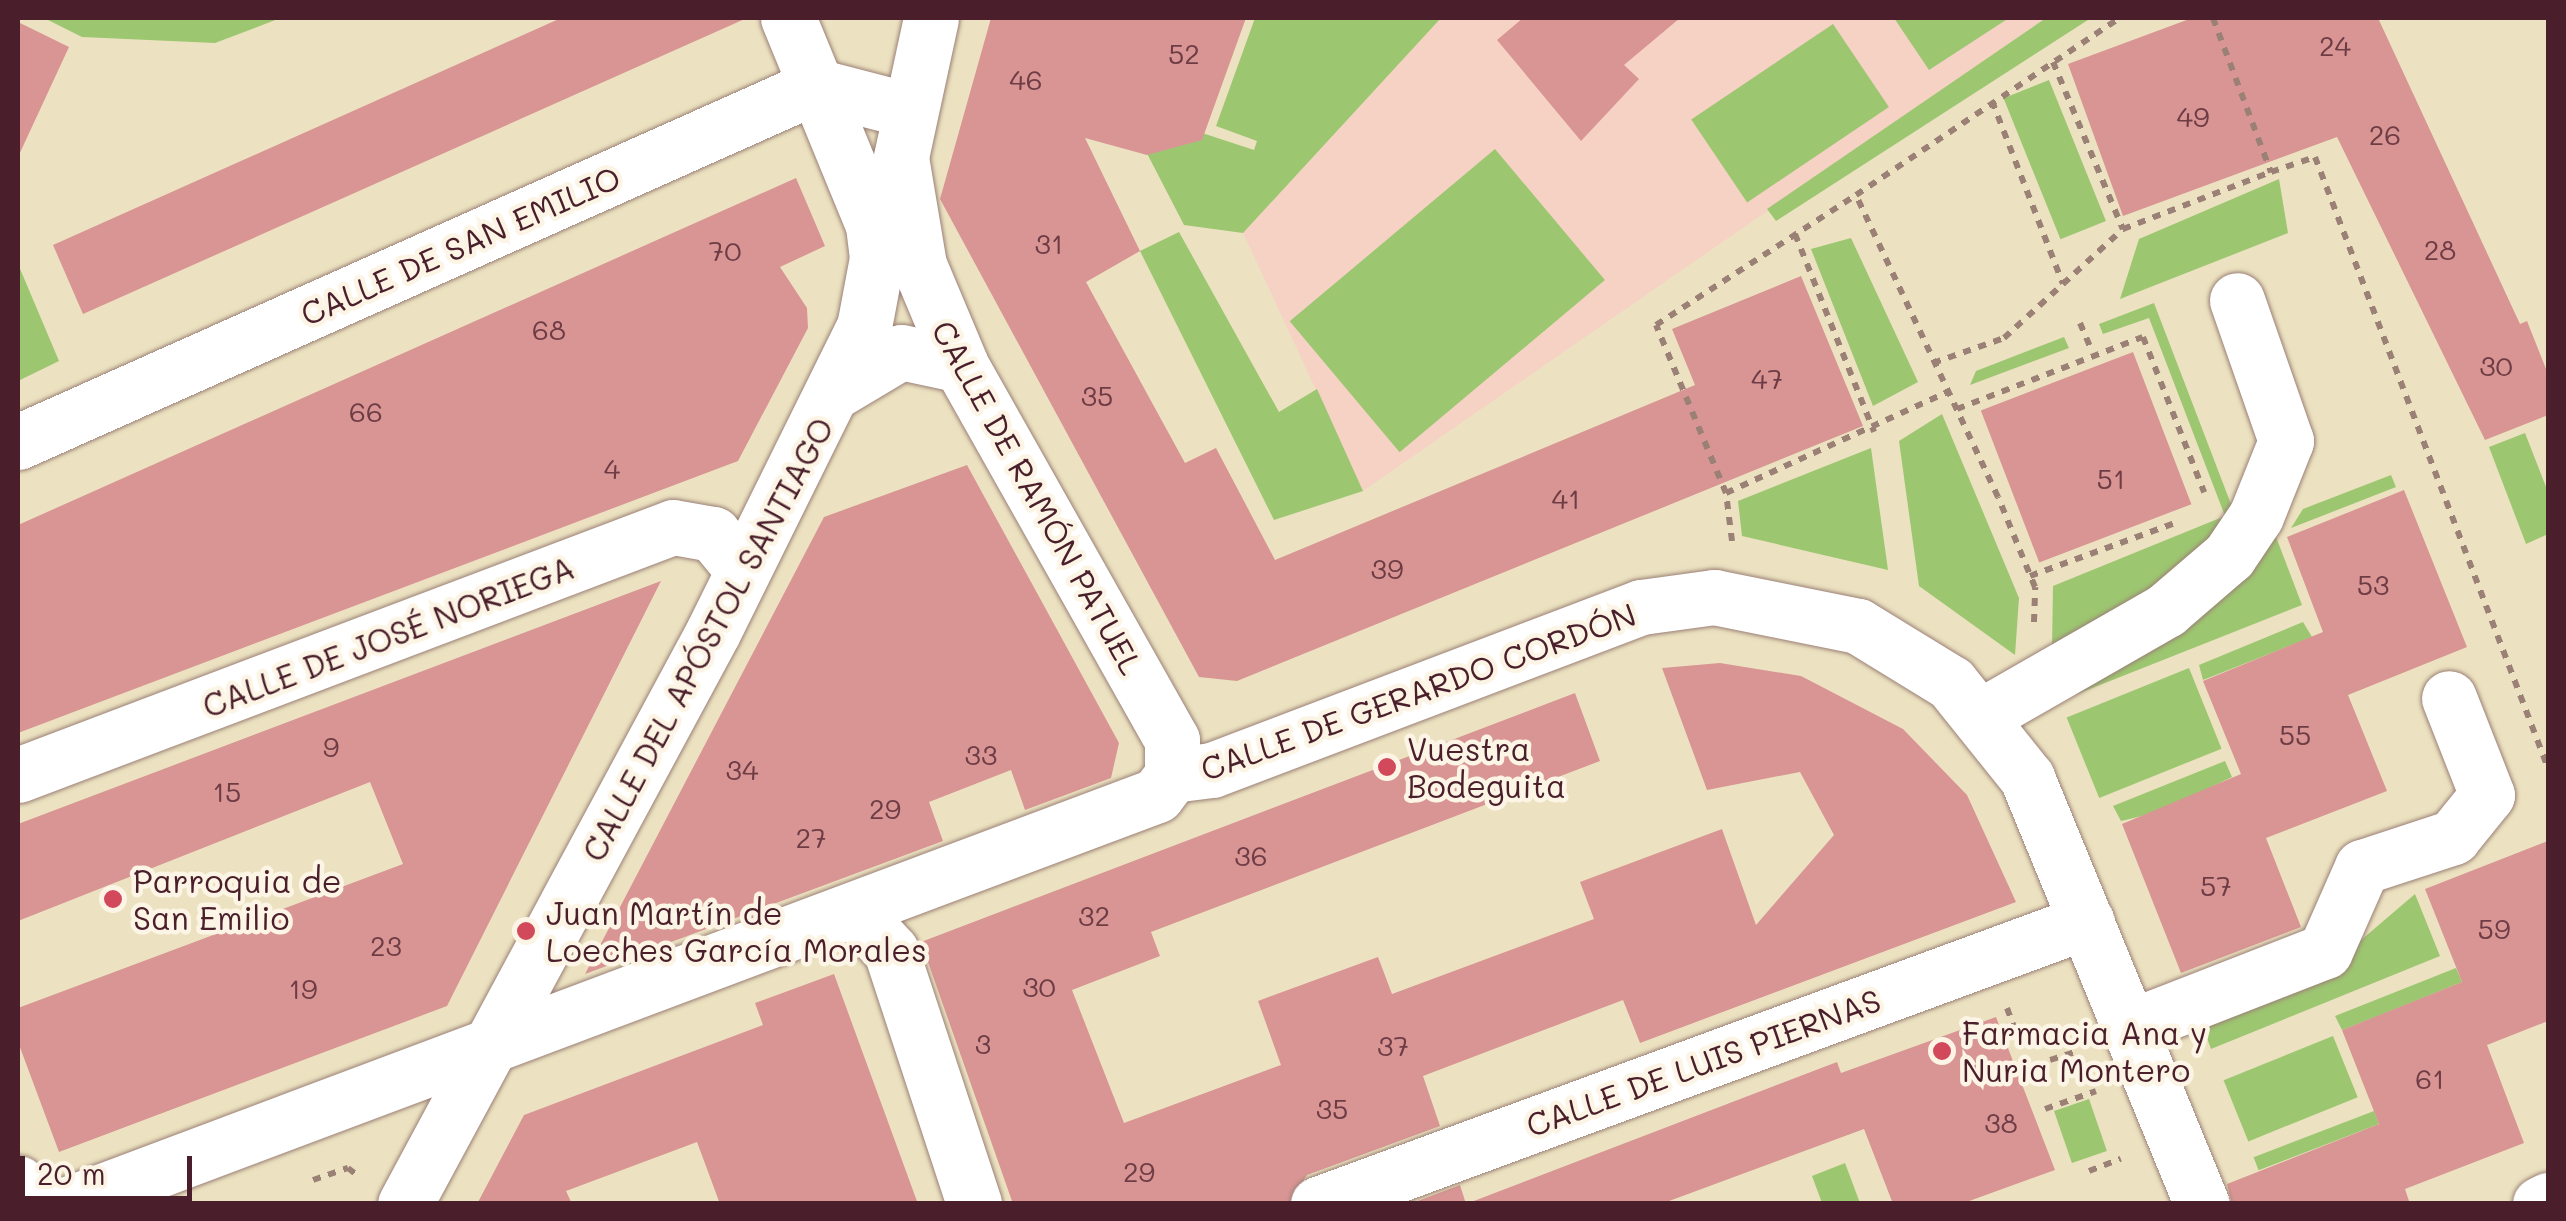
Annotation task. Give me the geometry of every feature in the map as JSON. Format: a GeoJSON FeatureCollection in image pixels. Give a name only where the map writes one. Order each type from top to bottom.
{"type":"FeatureCollection","features":[{"type":"Feature","properties":{"kind":"street","name":"CALLE DE RAMÓN PATUEL"},"geometry":{"type":"LineString","coordinates":[[788,18],[816,86],[891,237],[1172,740],[1172,774]]}},
{"type":"Feature","properties":{"kind":"street","name":"CALLE DEL APÓSTOL SANTIAGO"},"geometry":{"type":"LineString","coordinates":[[405,1204],[837,390],[864,327],[891,237],[908,110],[930,18]]}},
{"type":"Feature","properties":{"kind":"street"},"geometry":{"type":"LineString","coordinates":[[816,86],[908,110]]}},
{"type":"Feature","properties":{"kind":"street","name":"CALLE DE SAN EMILIO"},"geometry":{"type":"LineString","coordinates":[[18,442],[816,86]]}},
{"type":"Feature","properties":{"kind":"street"},"geometry":{"type":"LineString","coordinates":[[1983,715],[2166,610],[2229,556],[2256,516],[2286,441],[2236,300]]}},
{"type":"Feature","properties":{"kind":"street","name":"CALLE DEL APÓSTOL SANTIAGO"},"geometry":{"type":"LineString","coordinates":[[837,390],[901,352],[961,365]]}},
{"type":"Feature","properties":{"kind":"street","name":"CALLE DE JOSÉ NORIEGA"},"geometry":{"type":"LineString","coordinates":[[18,775],[673,526],[713,534],[742,569]]}},
{"type":"Feature","properties":{"kind":"street","name":"CALLE DE GERARDO CORDÓN"},"geometry":{"type":"LineString","coordinates":[[68,1204],[487,1045],[1136,808],[1172,774],[1212,770],[1641,607],[1714,597],[1858,626],[1908,650],[1983,715],[2027,778],[2202,1204]]}},
{"type":"Feature","properties":{"kind":"street"},"geometry":{"type":"LineString","coordinates":[[2130,1027],[2325,951],[2362,867],[2454,837],[2487,795],[2449,698]]}},
{"type":"Feature","properties":{"kind":"street"},"geometry":{"type":"LineString","coordinates":[[854,910],[891,951],[974,1204]]}},
{"type":"Feature","properties":{"kind":"street","name":"CALLE DE LUIS PIERNAS"},"geometry":{"type":"LineString","coordinates":[[1318,1204],[2087,920]]}},
{"type":"Feature","properties":{"kind":"street"},"geometry":{"type":"LineString","coordinates":[[18,1183],[19,1204]]}},
{"type":"Feature","properties":{"kind":"street"},"geometry":{"type":"LineString","coordinates":[[2540,1204],[2548,1200]]}},
{"type":"Feature","properties":{"kind":"path"},"geometry":{"type":"LineString","coordinates":[[1732,542],[1726,493],[1656,325],[2119,18]]}},
{"type":"Feature","properties":{"kind":"path"},"geometry":{"type":"LineString","coordinates":[[2212,18],[2271,172]]}},
{"type":"Feature","properties":{"kind":"path"},"geometry":{"type":"LineString","coordinates":[[2052,62],[2123,228]]}},
{"type":"Feature","properties":{"kind":"path"},"geometry":{"type":"LineString","coordinates":[[1992,101],[2063,284]]}},
{"type":"Feature","properties":{"kind":"path"},"geometry":{"type":"LineString","coordinates":[[1933,363],[2004,338],[2123,228],[2315,157],[2548,768]]}},
{"type":"Feature","properties":{"kind":"path"},"geometry":{"type":"LineString","coordinates":[[1856,195],[2035,586]]}},
{"type":"Feature","properties":{"kind":"path"},"geometry":{"type":"LineString","coordinates":[[1795,234],[1874,432]]}},
{"type":"Feature","properties":{"kind":"path"},"geometry":{"type":"LineString","coordinates":[[2080,322],[2092,351]]}},
{"type":"Feature","properties":{"kind":"path"},"geometry":{"type":"LineString","coordinates":[[1956,410],[2092,351],[2143,336],[2211,509]]}},
{"type":"Feature","properties":{"kind":"path"},"geometry":{"type":"LineString","coordinates":[[1726,493],[1874,432],[1948,392]]}},
{"type":"Feature","properties":{"kind":"path"},"geometry":{"type":"LineString","coordinates":[[2030,576],[2193,516]]}},
{"type":"Feature","properties":{"kind":"path"},"geometry":{"type":"LineString","coordinates":[[2006,1006],[2014,1027]]}},
{"type":"Feature","properties":{"kind":"path"},"geometry":{"type":"LineString","coordinates":[[2050,1060],[2079,1050]]}},
{"type":"Feature","properties":{"kind":"path"},"geometry":{"type":"LineString","coordinates":[[2044,1108],[2098,1091]]}},
{"type":"Feature","properties":{"kind":"path"},"geometry":{"type":"LineString","coordinates":[[2089,1171],[2121,1159]]}},
{"type":"Feature","properties":{"kind":"path"},"geometry":{"type":"LineString","coordinates":[[313,1180],[348,1168],[358,1176],[352,1191]]}},
{"type":"Feature","properties":{"kind":"shaded area"},"geometry":{"type":"Polygon","coordinates":[[[1441,18],[2046,18],[1363,491],[1243,233],[1441,18]]]}},
{"type":"Feature","properties":{"kind":"green space"},"geometry":{"type":"Polygon","coordinates":[[[44,18],[278,19],[215,43],[82,37],[44,18]]]}},
{"type":"Feature","properties":{"kind":"green space"},"geometry":{"type":"Polygon","coordinates":[[[1255,18],[1441,18],[1243,233],[1184,225],[1123,107],[1254,150],[1257,141],[1216,126],[1255,18]]]}},
{"type":"Feature","properties":{"kind":"green space"},"geometry":{"type":"Polygon","coordinates":[[[1894,18],[2009,18],[1929,70],[1894,18]]]}},
{"type":"Feature","properties":{"kind":"green space"},"geometry":{"type":"Polygon","coordinates":[[[2046,18],[2091,18],[1776,221],[1767,209],[2046,18]]]}},
{"type":"Feature","properties":{"kind":"green space"},"geometry":{"type":"Polygon","coordinates":[[[1833,24],[1889,107],[1747,203],[1691,120],[1833,24]]]}},
{"type":"Feature","properties":{"kind":"green space"},"geometry":{"type":"Polygon","coordinates":[[[2049,80],[2106,221],[2061,239],[2004,98],[2049,80]]]}},
{"type":"Feature","properties":{"kind":"green space"},"geometry":{"type":"Polygon","coordinates":[[[1495,149],[1605,280],[1400,452],[1290,321],[1495,149]]]}},
{"type":"Feature","properties":{"kind":"green space"},"geometry":{"type":"Polygon","coordinates":[[[2279,179],[2288,233],[2120,299],[2139,239],[2279,179]]]}},
{"type":"Feature","properties":{"kind":"green space"},"geometry":{"type":"Polygon","coordinates":[[[1179,232],[1279,412],[1317,389],[1363,491],[1274,520],[1140,251],[1179,232]]]}},
{"type":"Feature","properties":{"kind":"green space"},"geometry":{"type":"Polygon","coordinates":[[[1851,238],[1918,382],[1873,406],[1811,249],[1851,238]]]}},
{"type":"Feature","properties":{"kind":"green space"},"geometry":{"type":"Polygon","coordinates":[[[18,264],[59,361],[18,381],[18,264]]]}},
{"type":"Feature","properties":{"kind":"green space"},"geometry":{"type":"Polygon","coordinates":[[[2154,303],[2234,512],[2162,590],[2052,648],[2053,586],[2225,516],[2149,318],[2103,334],[2099,324],[2154,303]]]}},
{"type":"Feature","properties":{"kind":"green space"},"geometry":{"type":"Polygon","coordinates":[[[2064,337],[2069,348],[1970,385],[1976,371],[2064,337]]]}},
{"type":"Feature","properties":{"kind":"green space"},"geometry":{"type":"Polygon","coordinates":[[[1942,414],[2019,598],[2015,655],[1919,586],[1899,441],[1942,414]]]}},
{"type":"Feature","properties":{"kind":"green space"},"geometry":{"type":"Polygon","coordinates":[[[2525,433],[2548,492],[2548,534],[2526,544],[2489,447],[2525,433]]]}},
{"type":"Feature","properties":{"kind":"green space"},"geometry":{"type":"Polygon","coordinates":[[[1871,448],[1888,570],[1742,536],[1738,501],[1871,448]]]}},
{"type":"Feature","properties":{"kind":"green space"},"geometry":{"type":"Polygon","coordinates":[[[2391,475],[2396,487],[2291,528],[2303,509],[2391,475]]]}},
{"type":"Feature","properties":{"kind":"green space"},"geometry":{"type":"Polygon","coordinates":[[[2273,529],[2302,605],[2057,702],[2273,529]]]}},
{"type":"Feature","properties":{"kind":"green space"},"geometry":{"type":"Polygon","coordinates":[[[2303,622],[2312,637],[2203,680],[2199,665],[2303,622]]]}},
{"type":"Feature","properties":{"kind":"green space"},"geometry":{"type":"Polygon","coordinates":[[[2189,668],[2222,749],[2099,798],[2067,717],[2189,668]]]}},
{"type":"Feature","properties":{"kind":"green space"},"geometry":{"type":"Polygon","coordinates":[[[2225,761],[2232,777],[2159,812],[2121,821],[2113,806],[2225,761]]]}},
{"type":"Feature","properties":{"kind":"green space"},"geometry":{"type":"Polygon","coordinates":[[[2415,894],[2440,956],[2211,1049],[2203,1027],[2333,964],[2415,894]]]}},
{"type":"Feature","properties":{"kind":"green space"},"geometry":{"type":"Polygon","coordinates":[[[2456,968],[2462,982],[2378,1016],[2342,1030],[2335,1016],[2456,968]]]}},
{"type":"Feature","properties":{"kind":"green space"},"geometry":{"type":"Polygon","coordinates":[[[2333,1036],[2358,1097],[2248,1141],[2224,1080],[2333,1036]]]}},
{"type":"Feature","properties":{"kind":"green space"},"geometry":{"type":"Polygon","coordinates":[[[2089,1099],[2107,1151],[2072,1163],[2054,1111],[2089,1099]]]}},
{"type":"Feature","properties":{"kind":"green space"},"geometry":{"type":"Polygon","coordinates":[[[2374,1111],[2379,1124],[2259,1170],[2254,1157],[2374,1111]]]}},
{"type":"Feature","properties":{"kind":"green space"},"geometry":{"type":"Polygon","coordinates":[[[1845,1163],[1860,1203],[1822,1203],[1812,1176],[1845,1163]]]}},
{"type":"Feature","properties":{"kind":"building"},"geometry":{"type":"Polygon","coordinates":[[[561,18],[747,18],[83,314],[53,245],[561,18]]]}},
{"type":"Feature","properties":{"kind":"building"},"geometry":{"type":"Polygon","coordinates":[[[991,18],[1246,18],[1202,140],[1147,155],[1085,138],[1140,251],[1086,282],[1185,463],[1216,448],[1275,560],[1695,385],[1672,329],[1801,276],[1863,426],[1237,681],[1199,677],[940,199],[991,18]]]}},
{"type":"Feature","properties":{"kind":"building"},"geometry":{"type":"Polygon","coordinates":[[[1523,18],[1680,18],[1624,65],[1639,79],[1581,141],[1497,40],[1523,18]]]}},
{"type":"Feature","properties":{"kind":"building"},"geometry":{"type":"Polygon","coordinates":[[[2192,18],[2378,18],[2520,324],[2527,321],[2548,374],[2548,415],[2485,440],[2337,137],[2123,216],[2068,64],[2192,18]]]}},
{"type":"Feature","properties":{"kind":"building"},"geometry":{"type":"Polygon","coordinates":[[[18,22],[69,47],[18,157],[18,22]]]}},
{"type":"Feature","properties":{"kind":"building"},"geometry":{"type":"Polygon","coordinates":[[[796,178],[825,246],[780,267],[807,308],[808,328],[738,461],[18,733],[18,525],[796,178]]]}},
{"type":"Feature","properties":{"kind":"building"},"geometry":{"type":"Polygon","coordinates":[[[2133,352],[2191,504],[2039,563],[1981,410],[2133,352]]]}},
{"type":"Feature","properties":{"kind":"building"},"geometry":{"type":"Polygon","coordinates":[[[967,465],[1119,743],[1111,778],[1025,810],[1011,770],[929,802],[943,841],[585,974],[824,517],[967,465]]]}},
{"type":"Feature","properties":{"kind":"building"},"geometry":{"type":"Polygon","coordinates":[[[2404,490],[2467,647],[2348,695],[2387,791],[2266,838],[2301,927],[2181,973],[2122,824],[2241,774],[2203,681],[2323,632],[2287,537],[2404,490]]]}},
{"type":"Feature","properties":{"kind":"building"},"geometry":{"type":"Polygon","coordinates":[[[661,581],[447,1006],[59,1152],[18,1042],[18,1008],[403,864],[370,782],[18,921],[18,824],[661,581]]]}},
{"type":"Feature","properties":{"kind":"building"},"geometry":{"type":"Polygon","coordinates":[[[1720,663],[1801,676],[1903,729],[1967,795],[2016,902],[1640,1043],[1623,1000],[1423,1076],[1440,1126],[1307,1175],[1288,1204],[1013,1204],[921,942],[1575,693],[1600,761],[1151,932],[1160,956],[1072,990],[1124,1123],[1281,1065],[1258,1001],[1378,957],[1392,994],[1594,919],[1580,882],[1722,829],[1756,925],[1834,835],[1800,772],[1707,790],[1662,668],[1720,663]]]}},
{"type":"Feature","properties":{"kind":"building"},"geometry":{"type":"Polygon","coordinates":[[[2548,841],[2548,1021],[2487,1045],[2524,1143],[2405,1189],[2410,1204],[2232,1204],[2227,1184],[2379,1124],[2342,1030],[2462,982],[2425,889],[2548,841]]]}},
{"type":"Feature","properties":{"kind":"building"},"geometry":{"type":"Polygon","coordinates":[[[834,974],[918,1204],[720,1204],[697,1142],[566,1191],[572,1204],[477,1204],[524,1115],[763,1025],[755,1003],[834,974]]]}},
{"type":"Feature","properties":{"kind":"building"},"geometry":{"type":"Polygon","coordinates":[[[1996,1017],[2055,1170],[1961,1204],[1893,1204],[1864,1129],[1661,1204],[1466,1204],[1837,1062],[1841,1073],[1996,1017]]]}},
{"type":"Feature","properties":{"kind":"building"},"geometry":{"type":"Polygon","coordinates":[[[1460,1185],[1466,1204],[1410,1204],[1460,1185]]]}},
{"type":"Feature","properties":{"kind":"place","name":"Vuestra Bodeguita"},"geometry":{"type":"Point","coordinates":[1387,767]}},
{"type":"Feature","properties":{"kind":"place","name":"Parroquia de San Emilio"},"geometry":{"type":"Point","coordinates":[113,899]}},
{"type":"Feature","properties":{"kind":"place","name":"Juan Martín de Loeches García Morales"},"geometry":{"type":"Point","coordinates":[526,931]}},
{"type":"Feature","properties":{"kind":"place","name":"Farmacia Ana y Nuria Montero"},"geometry":{"type":"Point","coordinates":[1942,1051]}}]}
